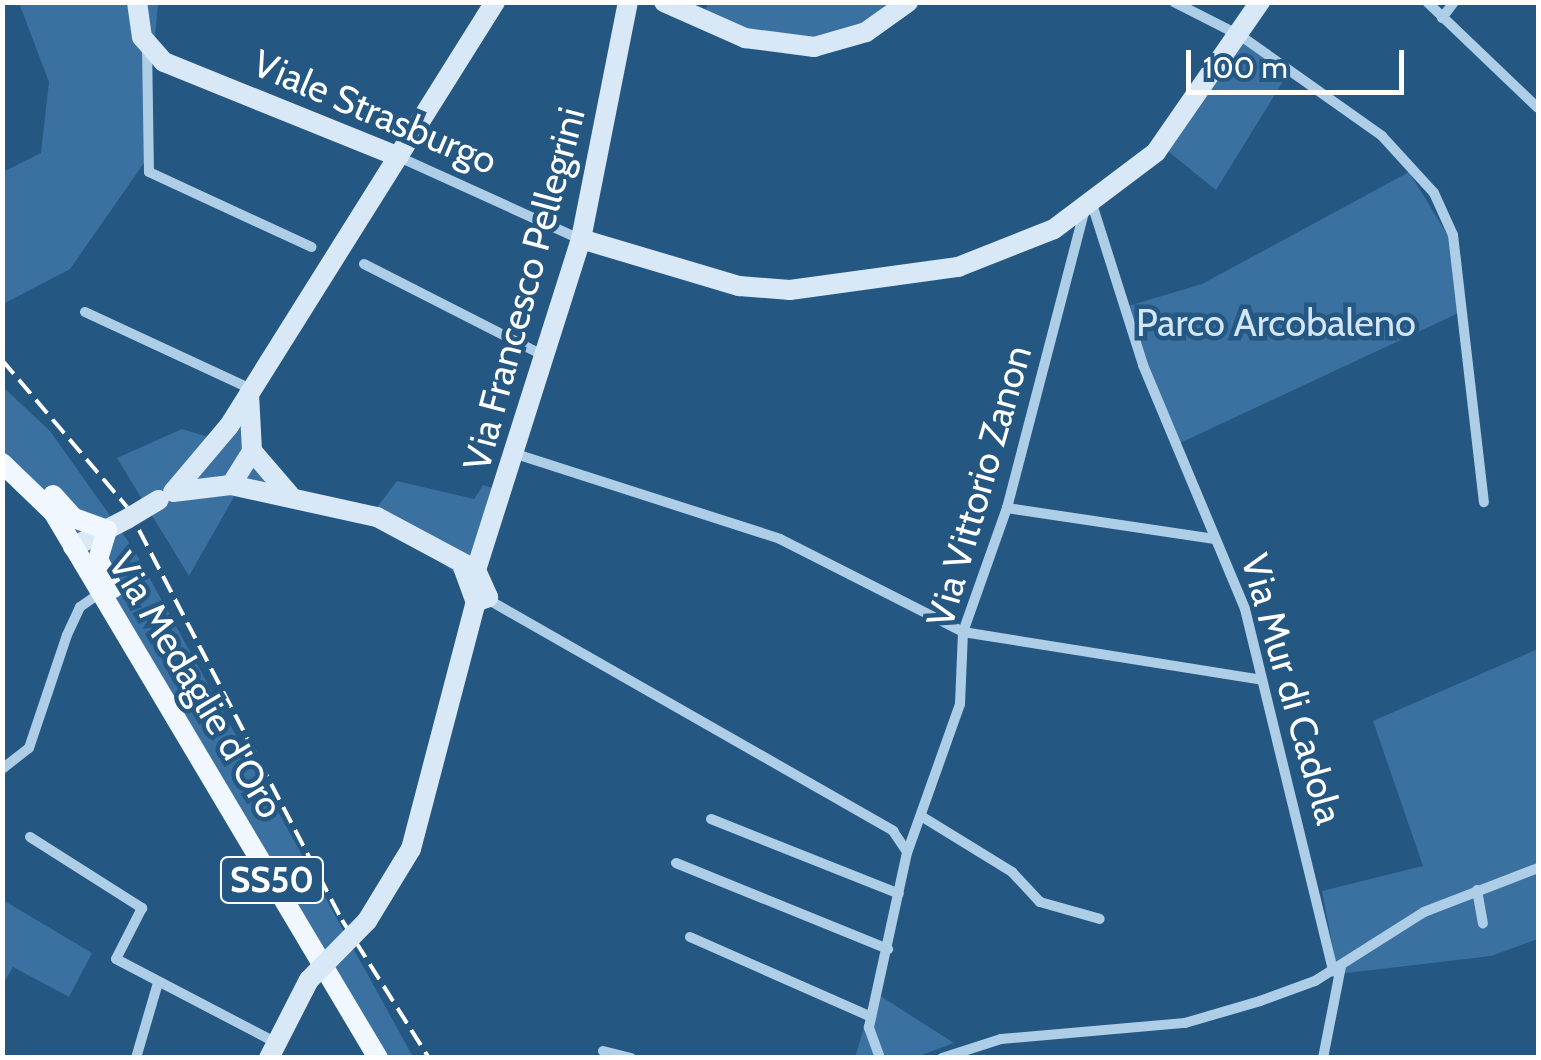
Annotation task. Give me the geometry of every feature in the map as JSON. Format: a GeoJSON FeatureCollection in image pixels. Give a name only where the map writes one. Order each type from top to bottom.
{"type":"FeatureCollection","features":[{"type":"Feature","properties":{"kind":"main road"},"geometry":{"type":"LineString","coordinates":[[2,453],[74,518],[113,527]]}},
{"type":"Feature","properties":{"kind":"main road","name":"Via Medaglie d'Oro"},"geometry":{"type":"LineString","coordinates":[[2,463],[42,498],[73,547],[378,1058]]}},
{"type":"Feature","properties":{"kind":"main road","name":"SS50"},"geometry":{"type":"LineString","coordinates":[[113,527],[98,559],[158,663],[166,702]]}},
{"type":"Feature","properties":{"kind":"street"},"geometry":{"type":"LineString","coordinates":[[137,2],[147,46],[149,172],[312,246]]}},
{"type":"Feature","properties":{"kind":"street"},"geometry":{"type":"LineString","coordinates":[[73,547],[166,496],[216,444],[495,2]]}},
{"type":"Feature","properties":{"kind":"street"},"geometry":{"type":"LineString","coordinates":[[668,4],[745,38],[814,47],[866,32],[908,2]]}},
{"type":"Feature","properties":{"kind":"street"},"geometry":{"type":"LineString","coordinates":[[1174,2],[1241,36],[1382,136],[1434,193],[1453,235],[1469,401],[1484,502]]}},
{"type":"Feature","properties":{"kind":"street"},"geometry":{"type":"LineString","coordinates":[[581,240],[704,277],[790,290],[958,267],[1088,207],[1156,152],[1241,36],[1260,2]]}},
{"type":"Feature","properties":{"kind":"street"},"geometry":{"type":"LineString","coordinates":[[1427,2],[1538,108]]}},
{"type":"Feature","properties":{"kind":"street"},"geometry":{"type":"LineString","coordinates":[[1442,18],[1454,2]]}},
{"type":"Feature","properties":{"kind":"street","name":"Via Francesco Pellegrini"},"geometry":{"type":"LineString","coordinates":[[469,568],[516,454],[541,354],[581,240],[626,13],[668,4]]}},
{"type":"Feature","properties":{"kind":"street","name":"Viale Strasburgo"},"geometry":{"type":"LineString","coordinates":[[147,46],[164,62],[399,157],[581,240]]}},
{"type":"Feature","properties":{"kind":"street","name":"Via Vittorio Zanon"},"geometry":{"type":"LineString","coordinates":[[876,1056],[871,1017],[907,853],[962,692],[963,632],[1007,508],[1088,207]]}},
{"type":"Feature","properties":{"kind":"street","name":"Via Mur di Cadola"},"geometry":{"type":"LineString","coordinates":[[1088,207],[1130,332],[1215,539],[1262,680],[1337,969]]}},
{"type":"Feature","properties":{"kind":"street"},"geometry":{"type":"LineString","coordinates":[[364,264],[541,354]]}},
{"type":"Feature","properties":{"kind":"street"},"geometry":{"type":"LineString","coordinates":[[85,312],[250,391]]}},
{"type":"Feature","properties":{"kind":"street"},"geometry":{"type":"LineString","coordinates":[[228,485],[252,452],[250,391]]}},
{"type":"Feature","properties":{"kind":"street"},"geometry":{"type":"LineString","coordinates":[[216,444],[228,485]]}},
{"type":"Feature","properties":{"kind":"street"},"geometry":{"type":"LineString","coordinates":[[252,452],[290,494]]}},
{"type":"Feature","properties":{"kind":"street"},"geometry":{"type":"LineString","coordinates":[[516,454],[780,540],[963,632],[1262,680]]}},
{"type":"Feature","properties":{"kind":"street"},"geometry":{"type":"LineString","coordinates":[[30,837],[142,908],[116,959],[271,1049],[309,980],[367,921],[405,868],[482,601],[469,568],[377,518],[290,494],[228,485],[166,496]]}},
{"type":"Feature","properties":{"kind":"street"},"geometry":{"type":"LineString","coordinates":[[1007,508],[1215,539]]}},
{"type":"Feature","properties":{"kind":"street"},"geometry":{"type":"LineString","coordinates":[[2,769],[29,748],[80,606],[101,593]]}},
{"type":"Feature","properties":{"kind":"street"},"geometry":{"type":"LineString","coordinates":[[482,601],[893,831],[907,853]]}},
{"type":"Feature","properties":{"kind":"street"},"geometry":{"type":"LineString","coordinates":[[921,816],[1012,872],[1040,902],[1100,919]]}},
{"type":"Feature","properties":{"kind":"street"},"geometry":{"type":"LineString","coordinates":[[711,818],[899,894]]}},
{"type":"Feature","properties":{"kind":"street"},"geometry":{"type":"LineString","coordinates":[[676,864],[888,949]]}},
{"type":"Feature","properties":{"kind":"street"},"geometry":{"type":"LineString","coordinates":[[942,1058],[1001,1040],[1184,1023],[1337,969],[1411,918],[1538,868]]}},
{"type":"Feature","properties":{"kind":"street"},"geometry":{"type":"LineString","coordinates":[[1477,890],[1484,923]]}},
{"type":"Feature","properties":{"kind":"street"},"geometry":{"type":"LineString","coordinates":[[690,937],[871,1017]]}},
{"type":"Feature","properties":{"kind":"street"},"geometry":{"type":"LineString","coordinates":[[1323,1058],[1337,969]]}},
{"type":"Feature","properties":{"kind":"street"},"geometry":{"type":"LineString","coordinates":[[136,1058],[158,982]]}},
{"type":"Feature","properties":{"kind":"street"},"geometry":{"type":"LineString","coordinates":[[603,1050],[631,1058]]}},
{"type":"Feature","properties":{"kind":"green space"},"geometry":{"type":"Polygon","coordinates":[[[19,3],[158,3],[144,163],[70,269],[3,304],[3,172],[41,153],[49,82],[19,3]]]}},
{"type":"Feature","properties":{"kind":"green space"},"geometry":{"type":"Polygon","coordinates":[[[709,3],[905,3],[881,29],[765,47],[701,17],[709,3]]]}},
{"type":"Feature","properties":{"kind":"green space"},"geometry":{"type":"Polygon","coordinates":[[[1242,42],[1287,75],[1216,190],[1164,148],[1242,42]]]}},
{"type":"Feature","properties":{"kind":"green space","name":"Parco Arcobaleno"},"geometry":{"type":"Polygon","coordinates":[[[1409,172],[1461,257],[1465,310],[1180,443],[1125,307],[1202,284],[1409,172]]]}},
{"type":"Feature","properties":{"kind":"green space"},"geometry":{"type":"Polygon","coordinates":[[[2,386],[50,431],[133,548],[413,1057],[371,1057],[35,494],[3,475],[2,386]]]}},
{"type":"Feature","properties":{"kind":"green space"},"geometry":{"type":"Polygon","coordinates":[[[249,415],[277,488],[243,481],[189,576],[117,458],[182,429],[215,439],[249,415]]]}},
{"type":"Feature","properties":{"kind":"green space"},"geometry":{"type":"Polygon","coordinates":[[[397,481],[474,499],[483,485],[509,493],[473,587],[374,511],[397,481]]]}},
{"type":"Feature","properties":{"kind":"green space"},"geometry":{"type":"Polygon","coordinates":[[[1538,649],[1538,939],[1491,956],[1338,974],[1322,891],[1423,866],[1373,721],[1538,649]]]}},
{"type":"Feature","properties":{"kind":"green space"},"geometry":{"type":"Polygon","coordinates":[[[3,900],[92,953],[69,997],[13,967],[3,984],[3,900]]]}},
{"type":"Feature","properties":{"kind":"green space"},"geometry":{"type":"Polygon","coordinates":[[[874,992],[954,1043],[916,1057],[855,1058],[874,992]]]}},
{"type":"Feature","properties":{"kind":"railway"},"geometry":{"type":"LineString","coordinates":[[2,360],[127,507],[342,920],[429,1058]]}}]}
